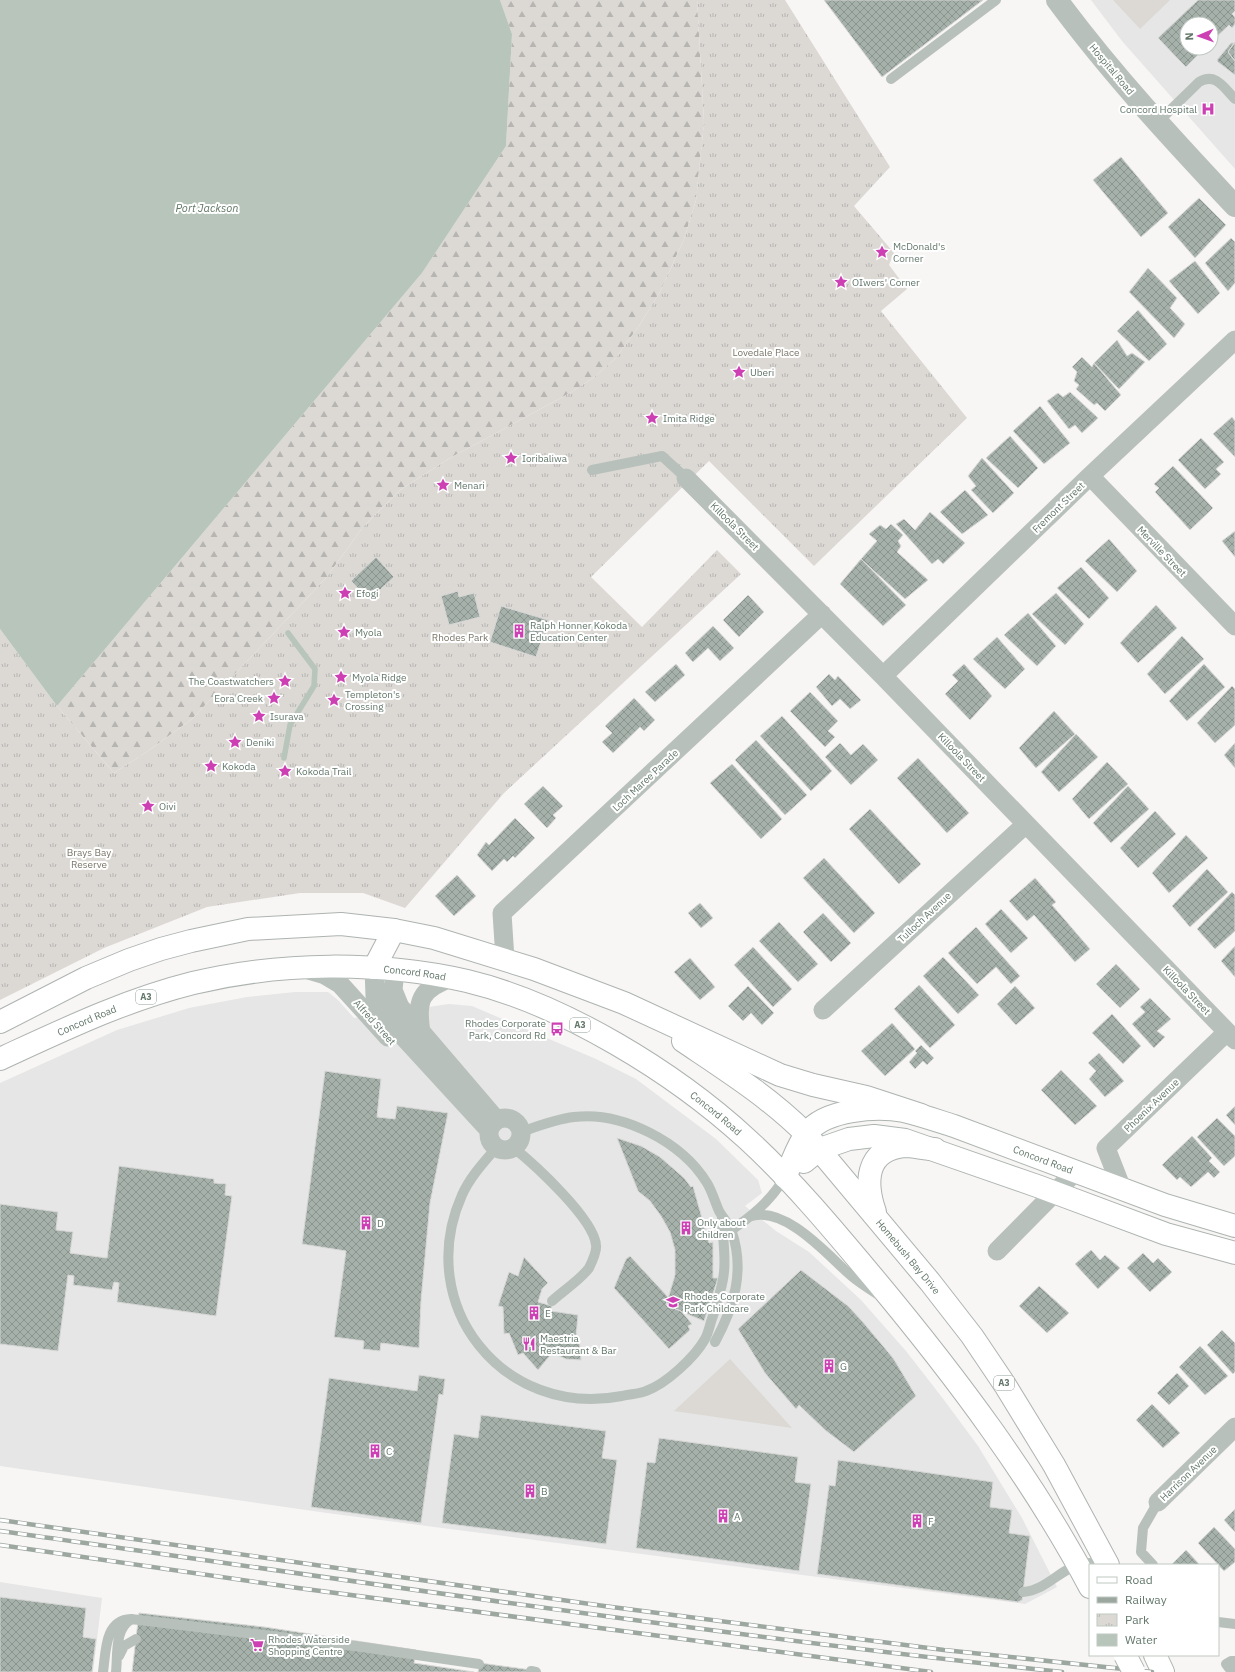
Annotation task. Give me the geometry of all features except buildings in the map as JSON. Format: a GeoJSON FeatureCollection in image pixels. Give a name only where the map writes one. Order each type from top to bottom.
{"type":"FeatureCollection","features":[{"type":"Feature","properties":{"kind":"main road","name":"A3"},"geometry":{"type":"LineString","coordinates":[[0,1022],[107,969],[129,960],[191,941],[248,929],[341,924],[394,930],[434,938],[505,959],[584,987],[638,1010]]}},
{"type":"Feature","properties":{"kind":"main road"},"geometry":{"type":"LineString","coordinates":[[385,969],[394,930]]}},
{"type":"Feature","properties":{"kind":"main road","name":"Concord Road"},"geometry":{"type":"LineString","coordinates":[[0,1059],[116,1007],[166,990],[236,975],[302,968],[343,967],[385,969],[451,978],[487,987],[547,1009],[594,1032],[643,1061],[697,1098],[747,1138],[786,1177],[813,1141],[820,1122],[845,1113],[892,1110],[921,1115],[1165,1205],[1235,1226]]}},
{"type":"Feature","properties":{"kind":"main road"},"geometry":{"type":"LineString","coordinates":[[638,1010],[708,1040],[780,1075],[866,1098],[921,1115]]}},
{"type":"Feature","properties":{"kind":"main road","name":"Homebush Bay Drive"},"geometry":{"type":"LineString","coordinates":[[638,1010],[754,1088],[785,1113],[813,1141],[972,1336],[1005,1385],[1066,1485],[1107,1564]]}},
{"type":"Feature","properties":{"kind":"main road"},"geometry":{"type":"LineString","coordinates":[[813,1141],[874,1136],[900,1138],[1055,1192],[1166,1234],[1235,1253]]}},
{"type":"Feature","properties":{"kind":"main road"},"geometry":{"type":"LineString","coordinates":[[876,1217],[868,1189],[870,1173],[874,1161],[884,1153],[896,1148],[909,1146],[935,1149]]}},
{"type":"Feature","properties":{"kind":"main road","name":"A3"},"geometry":{"type":"LineString","coordinates":[[786,1177],[903,1312],[1008,1451],[1078,1564],[1089,1585]]}},
{"type":"Feature","properties":{"kind":"main road"},"geometry":{"type":"LineString","coordinates":[[1126,1656],[1134,1672]]}},
{"type":"Feature","properties":{"kind":"main road"},"geometry":{"type":"LineString","coordinates":[[1156,1656],[1164,1672]]}},
{"type":"Feature","properties":{"kind":"street","name":"Hospital Road"},"geometry":{"type":"LineString","coordinates":[[1057,0],[1106,64],[1157,123],[1235,206]]}},
{"type":"Feature","properties":{"kind":"street","name":"Fremont Street"},"geometry":{"type":"LineString","coordinates":[[883,676],[1090,476],[1235,340]]}},
{"type":"Feature","properties":{"kind":"street","name":"Merville Street"},"geometry":{"type":"LineString","coordinates":[[1090,476],[1235,626]]}},
{"type":"Feature","properties":{"kind":"street","name":"Killoola Street"},"geometry":{"type":"LineString","coordinates":[[686,478],[883,676],[1231,1036]]}},
{"type":"Feature","properties":{"kind":"street","name":"Loch Maree Parade"},"geometry":{"type":"LineString","coordinates":[[505,959],[502,913],[822,614]]}},
{"type":"Feature","properties":{"kind":"street","name":"Tulloch Avenue"},"geometry":{"type":"LineString","coordinates":[[823,1010],[1026,824]]}},
{"type":"Feature","properties":{"kind":"street","name":"Alfred Street"},"geometry":{"type":"LineString","coordinates":[[302,968],[325,974],[335,980],[350,994],[402,1052],[446,1082]]}},
{"type":"Feature","properties":{"kind":"street"},"geometry":{"type":"LineString","coordinates":[[385,969],[395,997],[410,1019],[422,1032],[493,1125],[491,1141],[510,1143],[519,1124],[512,1119],[504,1117],[493,1125]]}},
{"type":"Feature","properties":{"kind":"street","name":"Alfred Street"},"geometry":{"type":"LineString","coordinates":[[385,969],[375,996],[384,1014],[404,1039],[446,1082],[493,1125]]}},
{"type":"Feature","properties":{"kind":"street"},"geometry":{"type":"LineString","coordinates":[[422,1032],[419,1012],[422,996],[429,987],[451,978]]}},
{"type":"Feature","properties":{"kind":"street","name":"Phoenix Avenue"},"geometry":{"type":"LineString","coordinates":[[1122,1188],[1106,1148],[1231,1036]]}},
{"type":"Feature","properties":{"kind":"street"},"geometry":{"type":"LineString","coordinates":[[997,1251],[1076,1171]]}},
{"type":"Feature","properties":{"kind":"street","name":"Harrison Avenue"},"geometry":{"type":"LineString","coordinates":[[1158,1502],[1235,1427]]}},
{"type":"Feature","properties":{"kind":"lane"},"geometry":{"type":"LineString","coordinates":[[891,79],[996,0]]}},
{"type":"Feature","properties":{"kind":"lane"},"geometry":{"type":"LineString","coordinates":[[1157,123],[1205,78],[1212,78],[1218,81],[1235,99]]}},
{"type":"Feature","properties":{"kind":"lane"},"geometry":{"type":"LineString","coordinates":[[592,470],[662,456],[686,478]]}},
{"type":"Feature","properties":{"kind":"lane"},"geometry":{"type":"LineString","coordinates":[[715,1342],[731,1309],[738,1275],[737,1258],[731,1230],[722,1217],[707,1183],[684,1156],[668,1143],[640,1128],[614,1120],[575,1117],[545,1124],[510,1143],[479,1168],[463,1193],[452,1221],[448,1250],[449,1279],[462,1319],[485,1354],[500,1368],[517,1380],[540,1391],[565,1397],[590,1399],[616,1397],[647,1391],[669,1377],[690,1358],[706,1338],[724,1272],[722,1217]]}},
{"type":"Feature","properties":{"kind":"lane"},"geometry":{"type":"LineString","coordinates":[[510,1143],[533,1164],[581,1214],[593,1233],[597,1246],[588,1268],[552,1301]]}},
{"type":"Feature","properties":{"kind":"lane"},"geometry":{"type":"LineString","coordinates":[[722,1236],[752,1216],[773,1196],[786,1177]]}},
{"type":"Feature","properties":{"kind":"lane"},"geometry":{"type":"LineString","coordinates":[[752,1216],[761,1214],[772,1216],[797,1229],[826,1251],[848,1274],[903,1312]]}},
{"type":"Feature","properties":{"kind":"lane","name":"Harrison Avenue"},"geometry":{"type":"LineString","coordinates":[[1152,1564],[1141,1552],[1143,1528],[1158,1502]]}},
{"type":"Feature","properties":{"kind":"lane"},"geometry":{"type":"LineString","coordinates":[[1023,1592],[1033,1590],[1078,1564],[1086,1562],[1097,1564]]}},
{"type":"Feature","properties":{"kind":"lane"},"geometry":{"type":"LineString","coordinates":[[116,1668],[122,1629],[126,1623],[134,1619]]}},
{"type":"Feature","properties":{"kind":"lane"},"geometry":{"type":"LineString","coordinates":[[103,1672],[110,1631],[115,1625],[123,1620],[134,1619],[362,1647],[479,1664]]}},
{"type":"Feature","properties":{"kind":"lane"},"geometry":{"type":"LineString","coordinates":[[1219,1622],[1235,1624]]}},
{"type":"Feature","properties":{"kind":"lane"},"geometry":{"type":"LineString","coordinates":[[116,1668],[120,1653],[124,1646],[136,1639]]}},
{"type":"Feature","properties":{"kind":"lane"},"geometry":{"type":"LineString","coordinates":[[1235,1661],[1231,1661],[1226,1664],[1229,1668],[1235,1669]]}},
{"type":"Feature","properties":{"kind":"shaded area","name":"Concord Hospital"},"geometry":{"type":"Polygon","coordinates":[[[1091,0],[1235,0],[1235,169],[1122,41],[1091,0]]]}},
{"type":"Feature","properties":{"kind":"shaded area"},"geometry":{"type":"Polygon","coordinates":[[[295,992],[328,992],[338,1000],[354,1018],[449,1004],[472,1006],[596,1059],[636,1079],[716,1139],[758,1180],[762,1193],[745,1206],[776,1231],[809,1252],[861,1300],[906,1351],[944,1400],[978,1446],[1022,1518],[1057,1587],[1025,1604],[327,1513],[0,1466],[0,1083],[117,1030],[189,1008],[247,997],[295,992]]]}},
{"type":"Feature","properties":{"kind":"shaded area"},"geometry":{"type":"Polygon","coordinates":[[[0,1582],[102,1598],[93,1672],[0,1672],[0,1582]]]}},
{"type":"Feature","properties":{"kind":"green space"},"geometry":{"type":"Polygon","coordinates":[[[500,0],[697,0],[704,122],[696,200],[684,239],[661,290],[639,326],[615,359],[593,378],[570,393],[450,458],[400,490],[363,527],[326,578],[192,719],[148,751],[114,773],[57,706],[422,273],[506,146],[512,34],[500,0]]]}},
{"type":"Feature","properties":{"kind":"green space"},"geometry":{"type":"Polygon","coordinates":[[[697,0],[785,0],[890,167],[854,206],[894,253],[889,265],[907,289],[881,311],[967,418],[814,566],[709,461],[591,577],[642,627],[717,550],[741,574],[504,793],[405,908],[363,893],[300,893],[207,907],[104,948],[0,1000],[0,629],[57,706],[114,773],[148,751],[192,719],[326,578],[363,527],[400,490],[450,458],[570,393],[593,378],[615,359],[639,326],[661,290],[684,239],[696,200],[704,122],[697,0]]]}},
{"type":"Feature","properties":{"kind":"green space"},"geometry":{"type":"Polygon","coordinates":[[[1113,0],[1170,0],[1140,29],[1113,0]]]}},
{"type":"Feature","properties":{"kind":"green space"},"geometry":{"type":"Polygon","coordinates":[[[730,1359],[792,1428],[674,1411],[730,1359]]]}},
{"type":"Feature","properties":{"kind":"water","name":"Port Jackson"},"geometry":{"type":"Polygon","coordinates":[[[0,0],[500,0],[512,34],[506,146],[422,273],[57,706],[0,629],[0,0]]]}},
{"type":"Feature","properties":{"kind":"waterway"},"geometry":{"type":"LineString","coordinates":[[284,758],[290,725],[314,686],[315,669],[288,633]]}},
{"type":"Feature","properties":{"kind":"railway"},"geometry":{"type":"LineString","coordinates":[[0,1520],[604,1606],[944,1650],[1152,1672]]}},
{"type":"Feature","properties":{"kind":"railway"},"geometry":{"type":"LineString","coordinates":[[0,1531],[663,1624],[1062,1672]]}},
{"type":"Feature","properties":{"kind":"railway"},"geometry":{"type":"LineString","coordinates":[[0,1545],[298,1588],[931,1672]]}},
{"type":"Feature","properties":{"kind":"place","name":"Concord Hospital"},"geometry":{"type":"Point","coordinates":[1208,109]}},
{"type":"Feature","properties":{"kind":"place","name":"McDonald's Corner"},"geometry":{"type":"Point","coordinates":[882,252]}},
{"type":"Feature","properties":{"kind":"place","name":"OIwers' Corner"},"geometry":{"type":"Point","coordinates":[841,282]}},
{"type":"Feature","properties":{"kind":"place","name":"Uberi"},"geometry":{"type":"Point","coordinates":[739,372]}},
{"type":"Feature","properties":{"kind":"place","name":"Imita Ridge"},"geometry":{"type":"Point","coordinates":[652,418]}},
{"type":"Feature","properties":{"kind":"place","name":"Ioribaliwa"},"geometry":{"type":"Point","coordinates":[511,458]}},
{"type":"Feature","properties":{"kind":"place","name":"Menari"},"geometry":{"type":"Point","coordinates":[443,485]}},
{"type":"Feature","properties":{"kind":"place","name":"Efogi"},"geometry":{"type":"Point","coordinates":[345,593]}},
{"type":"Feature","properties":{"kind":"place","name":"Ralph Honner Kokoda Education Center"},"geometry":{"type":"Point","coordinates":[519,631]}},
{"type":"Feature","properties":{"kind":"place","name":"Myola"},"geometry":{"type":"Point","coordinates":[344,632]}},
{"type":"Feature","properties":{"kind":"place","name":"Myola Ridge"},"geometry":{"type":"Point","coordinates":[341,677]}},
{"type":"Feature","properties":{"kind":"place","name":"The Coastwatchers"},"geometry":{"type":"Point","coordinates":[285,681]}},
{"type":"Feature","properties":{"kind":"place","name":"Eora Creek"},"geometry":{"type":"Point","coordinates":[274,698]}},
{"type":"Feature","properties":{"kind":"place","name":"Templeton's Crossing"},"geometry":{"type":"Point","coordinates":[334,700]}},
{"type":"Feature","properties":{"kind":"place","name":"Isurava"},"geometry":{"type":"Point","coordinates":[259,716]}},
{"type":"Feature","properties":{"kind":"place","name":"Deniki"},"geometry":{"type":"Point","coordinates":[235,742]}},
{"type":"Feature","properties":{"kind":"place","name":"Kokoda"},"geometry":{"type":"Point","coordinates":[211,766]}},
{"type":"Feature","properties":{"kind":"place","name":"Kokoda Trail"},"geometry":{"type":"Point","coordinates":[285,771]}},
{"type":"Feature","properties":{"kind":"place","name":"Oivi"},"geometry":{"type":"Point","coordinates":[148,806]}},
{"type":"Feature","properties":{"kind":"place","name":"Rhodes Corporate Park, Concord Rd"},"geometry":{"type":"Point","coordinates":[557,1029]}},
{"type":"Feature","properties":{"kind":"place","name":"D"},"geometry":{"type":"Point","coordinates":[366,1223]}},
{"type":"Feature","properties":{"kind":"place","name":"Only about children"},"geometry":{"type":"Point","coordinates":[686,1228]}},
{"type":"Feature","properties":{"kind":"place","name":"Rhodes Corporate Park Childcare"},"geometry":{"type":"Point","coordinates":[673,1302]}},
{"type":"Feature","properties":{"kind":"place","name":"E"},"geometry":{"type":"Point","coordinates":[534,1313]}},
{"type":"Feature","properties":{"kind":"place","name":"Maestria Restaurant & Bar"},"geometry":{"type":"Point","coordinates":[529,1344]}},
{"type":"Feature","properties":{"kind":"place","name":"G"},"geometry":{"type":"Point","coordinates":[829,1366]}},
{"type":"Feature","properties":{"kind":"place","name":"C"},"geometry":{"type":"Point","coordinates":[375,1451]}},
{"type":"Feature","properties":{"kind":"place","name":"B"},"geometry":{"type":"Point","coordinates":[530,1491]}},
{"type":"Feature","properties":{"kind":"place","name":"A"},"geometry":{"type":"Point","coordinates":[723,1516]}},
{"type":"Feature","properties":{"kind":"place","name":"F"},"geometry":{"type":"Point","coordinates":[917,1521]}},
{"type":"Feature","properties":{"kind":"place","name":"Rhodes Waterside Shopping Centre"},"geometry":{"type":"Point","coordinates":[257,1645]}},
{"type":"Feature","properties":{"kind":"park label","name":"Lovedale Place"},"geometry":{"type":"Point","coordinates":[766,352]}},
{"type":"Feature","properties":{"kind":"park label","name":"Rhodes Park"},"geometry":{"type":"Point","coordinates":[460,637]}},
{"type":"Feature","properties":{"kind":"park label","name":"Brays Bay Reserve"},"geometry":{"type":"Point","coordinates":[89,858]}}]}
